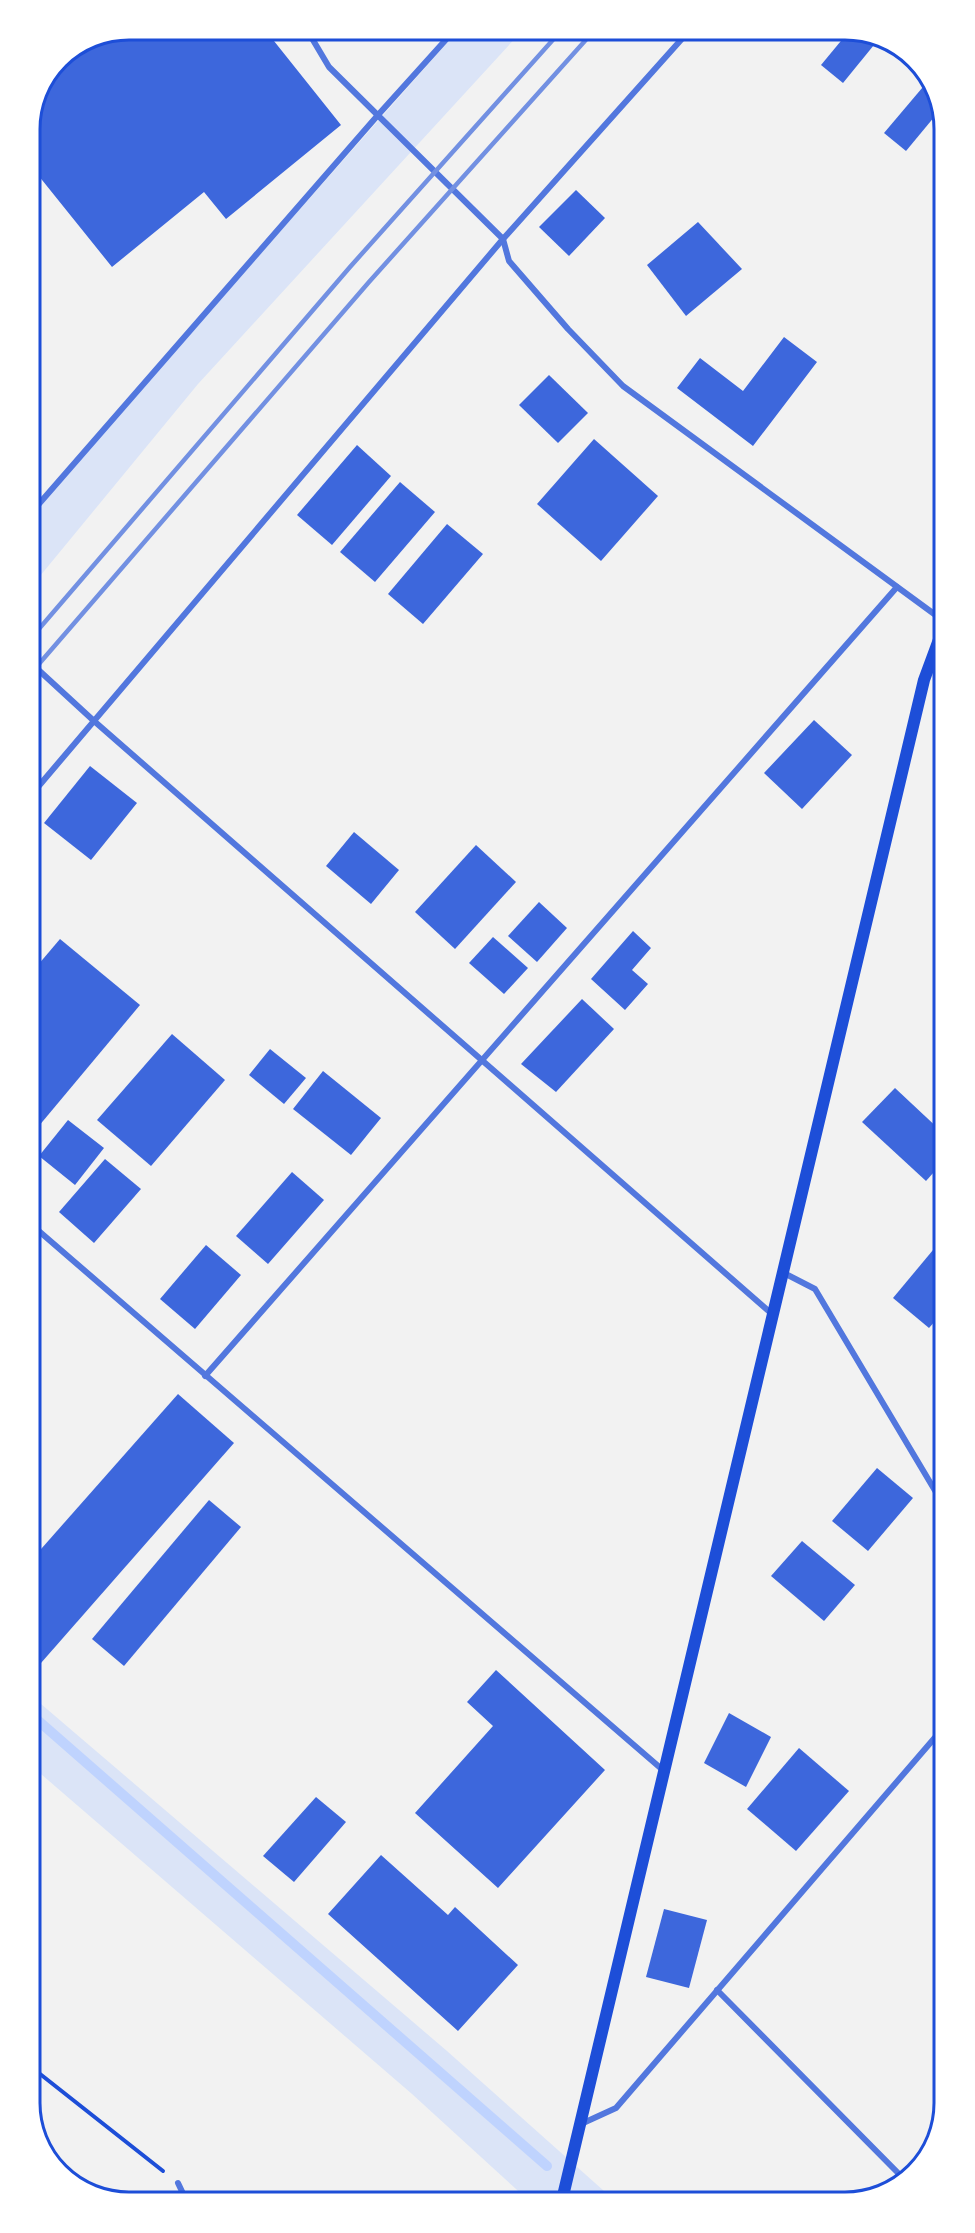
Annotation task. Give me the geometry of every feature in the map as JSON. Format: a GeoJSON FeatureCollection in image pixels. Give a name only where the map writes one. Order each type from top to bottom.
{"type":"FeatureCollection","features":[{"type":"Feature","properties":{"kind":"main road"},"geometry":{"type":"LineString","coordinates":[[564,2192],[924,680],[934,653]]}},
{"type":"Feature","properties":{"kind":"street"},"geometry":{"type":"LineString","coordinates":[[313,40],[328,67],[503,239],[509,261],[568,329],[623,386],[934,614]]}},
{"type":"Feature","properties":{"kind":"street"},"geometry":{"type":"LineString","coordinates":[[41,502],[445,40]]}},
{"type":"Feature","properties":{"kind":"street"},"geometry":{"type":"LineString","coordinates":[[41,784],[503,239],[680,41]]}},
{"type":"Feature","properties":{"kind":"street"},"geometry":{"type":"LineString","coordinates":[[205,1376],[897,587]]}},
{"type":"Feature","properties":{"kind":"street"},"geometry":{"type":"LineString","coordinates":[[41,672],[772,1314]]}},
{"type":"Feature","properties":{"kind":"street"},"geometry":{"type":"LineString","coordinates":[[40,1232],[664,1771]]}},
{"type":"Feature","properties":{"kind":"street"},"geometry":{"type":"LineString","coordinates":[[782,1272],[815,1289],[934,1489]]}},
{"type":"Feature","properties":{"kind":"street"},"geometry":{"type":"LineString","coordinates":[[581,2124],[616,2108],[934,1739]]}},
{"type":"Feature","properties":{"kind":"street"},"geometry":{"type":"LineString","coordinates":[[717,1990],[899,2174]]}},
{"type":"Feature","properties":{"kind":"street"},"geometry":{"type":"LineString","coordinates":[[178,2183],[182,2192]]}},
{"type":"Feature","properties":{"kind":"path"},"geometry":{"type":"LineString","coordinates":[[40,2074],[178,2183]]}},
{"type":"Feature","properties":{"kind":"shaded area"},"geometry":{"type":"Polygon","coordinates":[[[449,40],[513,41],[198,384],[41,575],[41,502],[449,40]]]}},
{"type":"Feature","properties":{"kind":"shaded area"},"geometry":{"type":"Polygon","coordinates":[[[40,1703],[447,2051],[605,2192],[519,2192],[412,2094],[40,1773],[40,1703]]]}},
{"type":"Feature","properties":{"kind":"building"},"geometry":{"type":"Polygon","coordinates":[[[273,40],[341,125],[226,219],[204,192],[112,267],[41,179],[41,124],[50,90],[59,75],[80,56],[96,47],[112,42],[273,40]]]}},
{"type":"Feature","properties":{"kind":"building"},"geometry":{"type":"Polygon","coordinates":[[[841,41],[874,45],[843,83],[821,65],[841,41]]]}},
{"type":"Feature","properties":{"kind":"building"},"geometry":{"type":"Polygon","coordinates":[[[923,87],[930,101],[933,118],[906,151],[884,133],[923,87]]]}},
{"type":"Feature","properties":{"kind":"building"},"geometry":{"type":"Polygon","coordinates":[[[576,190],[605,218],[569,256],[539,227],[576,190]]]}},
{"type":"Feature","properties":{"kind":"building"},"geometry":{"type":"Polygon","coordinates":[[[698,222],[742,269],[686,316],[647,265],[698,222]]]}},
{"type":"Feature","properties":{"kind":"building"},"geometry":{"type":"Polygon","coordinates":[[[784,337],[817,362],[753,446],[677,388],[700,358],[743,391],[784,337]]]}},
{"type":"Feature","properties":{"kind":"building"},"geometry":{"type":"Polygon","coordinates":[[[549,375],[588,413],[558,443],[519,405],[549,375]]]}},
{"type":"Feature","properties":{"kind":"building"},"geometry":{"type":"Polygon","coordinates":[[[594,439],[658,496],[601,561],[537,504],[594,439]]]}},
{"type":"Feature","properties":{"kind":"building"},"geometry":{"type":"Polygon","coordinates":[[[357,445],[391,476],[332,545],[297,515],[357,445]]]}},
{"type":"Feature","properties":{"kind":"building"},"geometry":{"type":"Polygon","coordinates":[[[400,482],[435,512],[375,582],[340,552],[400,482]]]}},
{"type":"Feature","properties":{"kind":"building"},"geometry":{"type":"Polygon","coordinates":[[[447,524],[483,554],[423,624],[388,594],[447,524]]]}},
{"type":"Feature","properties":{"kind":"building"},"geometry":{"type":"Polygon","coordinates":[[[814,720],[852,755],[802,809],[764,773],[814,720]]]}},
{"type":"Feature","properties":{"kind":"building"},"geometry":{"type":"Polygon","coordinates":[[[90,766],[137,803],[91,860],[44,823],[90,766]]]}},
{"type":"Feature","properties":{"kind":"building"},"geometry":{"type":"Polygon","coordinates":[[[354,832],[399,870],[371,904],[326,866],[354,832]]]}},
{"type":"Feature","properties":{"kind":"building"},"geometry":{"type":"Polygon","coordinates":[[[476,845],[516,882],[455,949],[415,912],[476,845]]]}},
{"type":"Feature","properties":{"kind":"building"},"geometry":{"type":"Polygon","coordinates":[[[539,902],[567,928],[537,962],[508,936],[539,902]]]}},
{"type":"Feature","properties":{"kind":"building"},"geometry":{"type":"Polygon","coordinates":[[[633,931],[651,948],[632,970],[648,984],[625,1010],[591,979],[633,931]]]}},
{"type":"Feature","properties":{"kind":"building"},"geometry":{"type":"Polygon","coordinates":[[[493,937],[528,968],[504,994],[469,963],[493,937]]]}},
{"type":"Feature","properties":{"kind":"building"},"geometry":{"type":"Polygon","coordinates":[[[60,939],[140,1005],[40,1124],[41,962],[60,939]]]}},
{"type":"Feature","properties":{"kind":"building"},"geometry":{"type":"Polygon","coordinates":[[[582,999],[614,1029],[556,1092],[521,1064],[582,999]]]}},
{"type":"Feature","properties":{"kind":"building"},"geometry":{"type":"Polygon","coordinates":[[[172,1034],[225,1080],[151,1166],[97,1120],[172,1034]]]}},
{"type":"Feature","properties":{"kind":"building"},"geometry":{"type":"Polygon","coordinates":[[[270,1049],[306,1078],[284,1104],[249,1075],[270,1049]]]}},
{"type":"Feature","properties":{"kind":"building"},"geometry":{"type":"Polygon","coordinates":[[[323,1071],[381,1118],[351,1155],[293,1109],[323,1071]]]}},
{"type":"Feature","properties":{"kind":"building"},"geometry":{"type":"Polygon","coordinates":[[[895,1088],[934,1125],[934,1172],[926,1181],[862,1122],[895,1088]]]}},
{"type":"Feature","properties":{"kind":"building"},"geometry":{"type":"Polygon","coordinates":[[[68,1120],[104,1148],[75,1185],[40,1157],[68,1120]]]}},
{"type":"Feature","properties":{"kind":"building"},"geometry":{"type":"Polygon","coordinates":[[[105,1159],[141,1189],[94,1243],[59,1212],[105,1159]]]}},
{"type":"Feature","properties":{"kind":"building"},"geometry":{"type":"Polygon","coordinates":[[[292,1172],[324,1200],[268,1264],[236,1236],[292,1172]]]}},
{"type":"Feature","properties":{"kind":"building"},"geometry":{"type":"Polygon","coordinates":[[[206,1245],[241,1275],[195,1329],[160,1299],[206,1245]]]}},
{"type":"Feature","properties":{"kind":"building"},"geometry":{"type":"Polygon","coordinates":[[[934,1249],[934,1322],[929,1328],[893,1298],[934,1249]]]}},
{"type":"Feature","properties":{"kind":"building"},"geometry":{"type":"Polygon","coordinates":[[[178,1394],[234,1443],[41,1663],[40,1550],[178,1394]]]}},
{"type":"Feature","properties":{"kind":"building"},"geometry":{"type":"Polygon","coordinates":[[[877,1468],[913,1498],[868,1551],[832,1521],[877,1468]]]}},
{"type":"Feature","properties":{"kind":"building"},"geometry":{"type":"Polygon","coordinates":[[[209,1500],[241,1527],[124,1666],[92,1639],[209,1500]]]}},
{"type":"Feature","properties":{"kind":"building"},"geometry":{"type":"Polygon","coordinates":[[[802,1541],[855,1585],[824,1621],[771,1576],[802,1541]]]}},
{"type":"Feature","properties":{"kind":"building"},"geometry":{"type":"Polygon","coordinates":[[[496,1670],[605,1770],[498,1888],[415,1813],[493,1726],[467,1702],[496,1670]]]}},
{"type":"Feature","properties":{"kind":"building"},"geometry":{"type":"Polygon","coordinates":[[[729,1713],[771,1737],[746,1787],[704,1763],[729,1713]]]}},
{"type":"Feature","properties":{"kind":"building"},"geometry":{"type":"Polygon","coordinates":[[[799,1748],[849,1791],[796,1851],[747,1809],[799,1748]]]}},
{"type":"Feature","properties":{"kind":"building"},"geometry":{"type":"Polygon","coordinates":[[[316,1797],[346,1822],[294,1882],[263,1856],[316,1797]]]}},
{"type":"Feature","properties":{"kind":"building"},"geometry":{"type":"Polygon","coordinates":[[[381,1855],[448,1915],[455,1907],[518,1965],[458,2031],[328,1914],[381,1855]]]}},
{"type":"Feature","properties":{"kind":"building"},"geometry":{"type":"Polygon","coordinates":[[[664,1909],[707,1920],[689,1988],[646,1977],[664,1909]]]}},
{"type":"Feature","properties":{"kind":"waterway"},"geometry":{"type":"LineString","coordinates":[[40,1722],[547,2166]]}},
{"type":"Feature","properties":{"kind":"railway"},"geometry":{"type":"LineString","coordinates":[[41,627],[350,267],[552,41]]}},
{"type":"Feature","properties":{"kind":"railway"},"geometry":{"type":"LineString","coordinates":[[41,662],[369,282],[585,41]]}}]}
